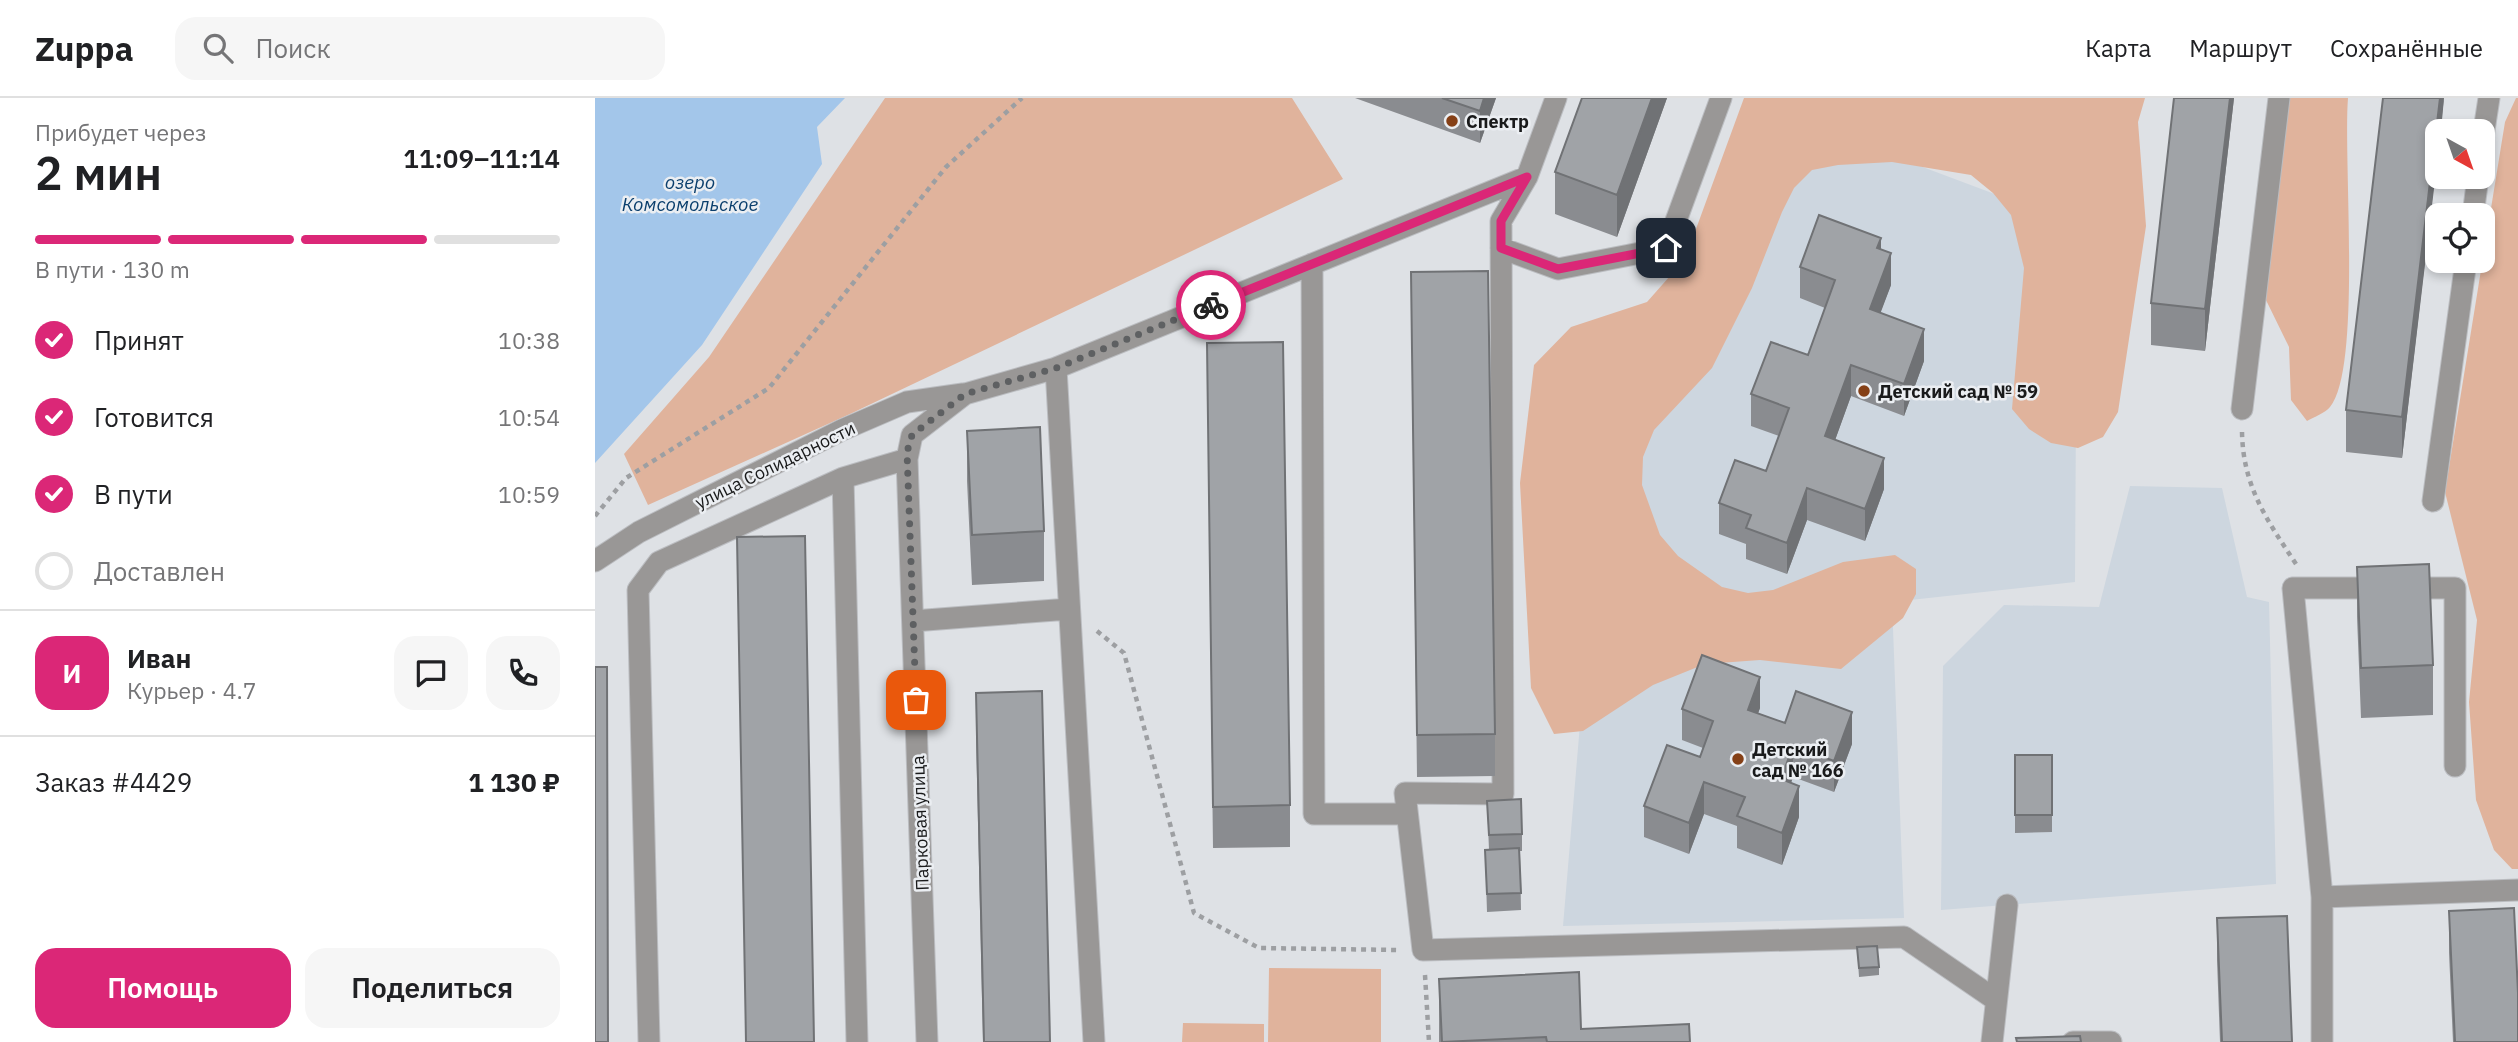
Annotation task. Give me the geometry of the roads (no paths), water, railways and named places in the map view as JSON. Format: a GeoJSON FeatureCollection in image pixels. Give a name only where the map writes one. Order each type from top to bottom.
{"type":"FeatureCollection","features":[{"type":"Feature","properties":{"kind":"street"},"geometry":{"type":"LineString","coordinates":[[1556,98],[1527,177],[1501,221],[1503,794],[1405,793],[1423,950],[1904,937],[1996,1000]]}},
{"type":"Feature","properties":{"kind":"street"},"geometry":{"type":"LineString","coordinates":[[1501,248],[1558,269],[1666,248],[1721,98]]}},
{"type":"Feature","properties":{"kind":"street"},"geometry":{"type":"LineString","coordinates":[[2242,409],[2279,98]]}},
{"type":"Feature","properties":{"kind":"street"},"geometry":{"type":"LineString","coordinates":[[2486,119],[2489,98]]}},
{"type":"Feature","properties":{"kind":"street","name":"Парковая улица"},"geometry":{"type":"LineString","coordinates":[[927,1042],[907,459],[912,435],[965,394],[1056,368],[1527,177]]}},
{"type":"Feature","properties":{"kind":"street"},"geometry":{"type":"LineString","coordinates":[[1312,264],[1314,814],[1406,814]]}},
{"type":"Feature","properties":{"kind":"street"},"geometry":{"type":"LineString","coordinates":[[2433,501],[2464,273]]}},
{"type":"Feature","properties":{"kind":"street"},"geometry":{"type":"LineString","coordinates":[[1056,368],[1094,1042]]}},
{"type":"Feature","properties":{"kind":"street","name":"улица Солидарности"},"geometry":{"type":"LineString","coordinates":[[595,561],[639,532],[853,426],[907,402],[965,394]]}},
{"type":"Feature","properties":{"kind":"street"},"geometry":{"type":"LineString","coordinates":[[649,1042],[638,590],[659,562],[843,478],[907,459]]}},
{"type":"Feature","properties":{"kind":"street"},"geometry":{"type":"LineString","coordinates":[[843,478],[857,1042]]}},
{"type":"Feature","properties":{"kind":"street"},"geometry":{"type":"LineString","coordinates":[[2322,1042],[2322,897],[2293,588],[2455,588],[2455,766]]}},
{"type":"Feature","properties":{"kind":"street"},"geometry":{"type":"LineString","coordinates":[[913,621],[1069,609]]}},
{"type":"Feature","properties":{"kind":"street"},"geometry":{"type":"LineString","coordinates":[[2322,897],[2518,890]]}},
{"type":"Feature","properties":{"kind":"street"},"geometry":{"type":"LineString","coordinates":[[1991,1042],[2007,905]]}},
{"type":"Feature","properties":{"kind":"street"},"geometry":{"type":"LineString","coordinates":[[2073,1042],[2111,1042]]}},
{"type":"Feature","properties":{"kind":"water","name":"озеро Комсомольское"},"geometry":{"type":"Polygon","coordinates":[[[595,98],[845,98],[817,127],[822,164],[702,345],[595,463],[595,98]]]}},
{"type":"Feature","properties":{"kind":"place","name":"Спектр"},"geometry":{"type":"Point","coordinates":[1452,121]}},
{"type":"Feature","properties":{"kind":"place","name":"Детский сад № 59"},"geometry":{"type":"Point","coordinates":[1864,391]}},
{"type":"Feature","properties":{"kind":"place","name":"Детский сад № 166"},"geometry":{"type":"Point","coordinates":[1738,759]}}]}
